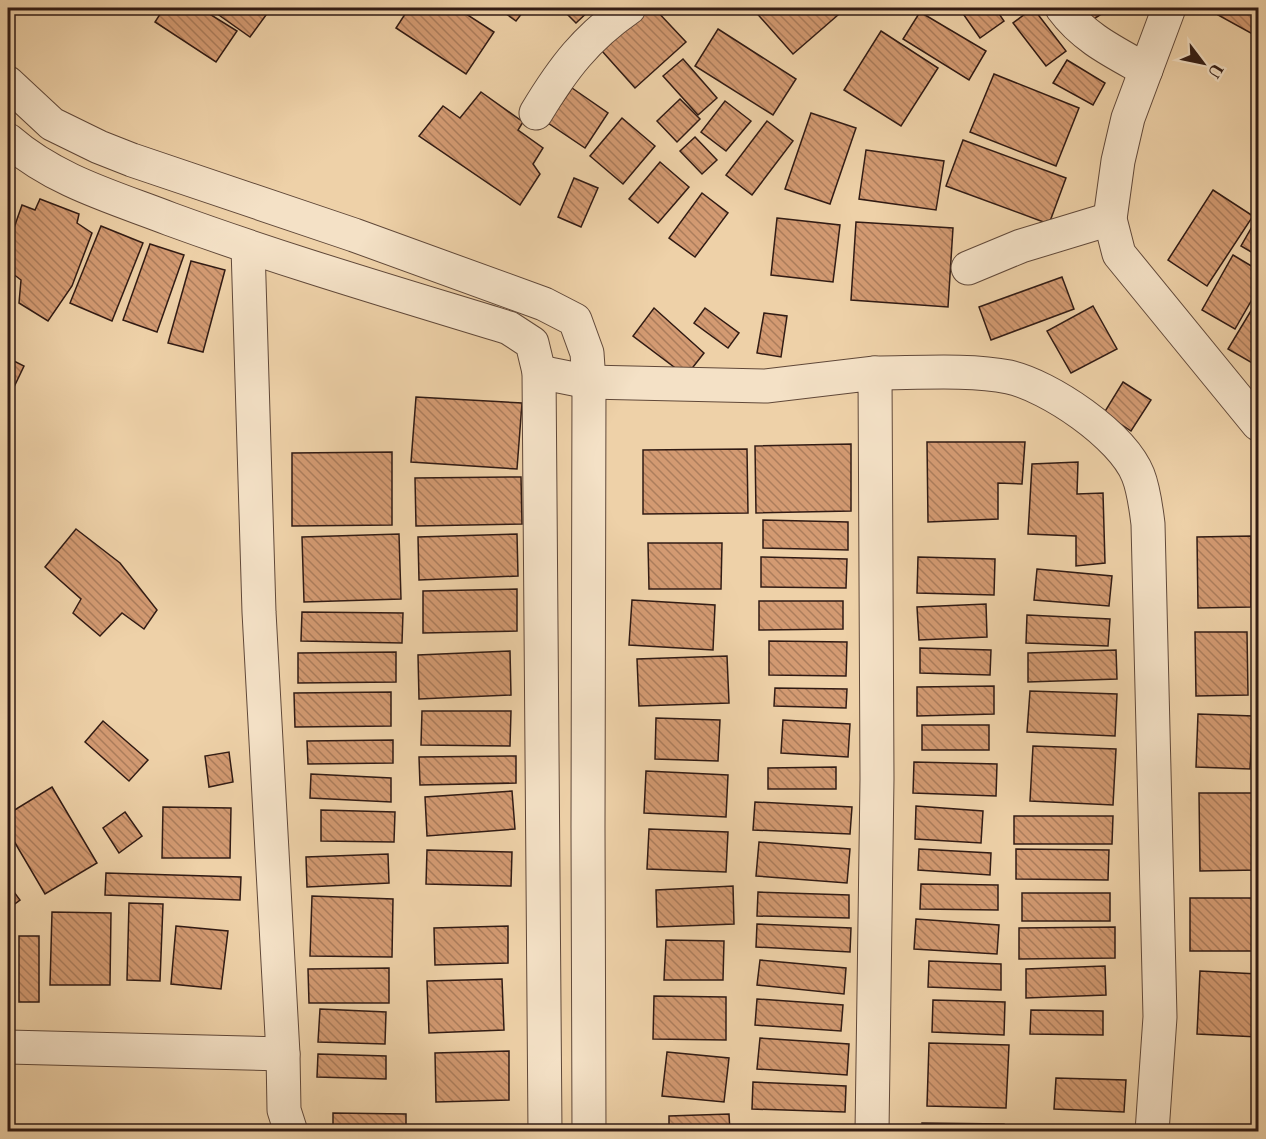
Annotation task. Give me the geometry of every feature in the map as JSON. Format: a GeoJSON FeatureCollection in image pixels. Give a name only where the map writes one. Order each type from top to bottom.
{"type":"FeatureCollection","features":[{"type":"Feature","properties":{"kind":"street"},"geometry":{"type":"LineString","coordinates":[[536,113],[568,63],[607,23],[629,8]]}},
{"type":"Feature","properties":{"kind":"street"},"geometry":{"type":"LineString","coordinates":[[1062,8],[1092,39],[1146,70]]}},
{"type":"Feature","properties":{"kind":"street"},"geometry":{"type":"LineString","coordinates":[[1169,8],[1128,118],[1118,161],[1110,219],[1119,254],[1258,424]]}},
{"type":"Feature","properties":{"kind":"street"},"geometry":{"type":"LineString","coordinates":[[8,83],[52,124],[99,147],[354,235],[544,304],[575,320],[587,353],[589,382],[589,1131]]}},
{"type":"Feature","properties":{"kind":"street"},"geometry":{"type":"LineString","coordinates":[[11,152],[69,181],[248,247],[508,328],[532,343],[539,372],[545,1131]]}},
{"type":"Feature","properties":{"kind":"street"},"geometry":{"type":"LineString","coordinates":[[968,268],[1021,246],[1110,219]]}},
{"type":"Feature","properties":{"kind":"street"},"geometry":{"type":"LineString","coordinates":[[248,247],[259,612],[283,1054],[284,1110],[291,1131]]}},
{"type":"Feature","properties":{"kind":"street"},"geometry":{"type":"LineString","coordinates":[[508,328],[544,304]]}},
{"type":"Feature","properties":{"kind":"street"},"geometry":{"type":"LineString","coordinates":[[539,372],[589,382],[766,386],[875,373],[980,374],[1009,377],[1041,388],[1079,412],[1113,440],[1127,457],[1138,474],[1148,524],[1160,994],[1152,1131]]}},
{"type":"Feature","properties":{"kind":"street"},"geometry":{"type":"LineString","coordinates":[[872,1131],[877,779],[875,373]]}},
{"type":"Feature","properties":{"kind":"street"},"geometry":{"type":"LineString","coordinates":[[8,1047],[283,1054]]}},
{"type":"Feature","properties":{"kind":"building"},"geometry":{"type":"Polygon","coordinates":[[[164,8],[200,8],[237,31],[216,62],[155,22],[164,8]]]}},
{"type":"Feature","properties":{"kind":"building"},"geometry":{"type":"Polygon","coordinates":[[[209,8],[264,8],[269,11],[250,37],[209,8]]]}},
{"type":"Feature","properties":{"kind":"building"},"geometry":{"type":"Polygon","coordinates":[[[409,8],[457,8],[494,32],[466,74],[396,28],[409,8]]]}},
{"type":"Feature","properties":{"kind":"building"},"geometry":{"type":"Polygon","coordinates":[[[498,8],[526,8],[516,21],[498,8]]]}},
{"type":"Feature","properties":{"kind":"building"},"geometry":{"type":"Polygon","coordinates":[[[561,8],[592,8],[576,23],[561,8]]]}},
{"type":"Feature","properties":{"kind":"building"},"geometry":{"type":"Polygon","coordinates":[[[649,8],[654,8],[686,42],[635,88],[602,51],[649,8]]]}},
{"type":"Feature","properties":{"kind":"building"},"geometry":{"type":"Polygon","coordinates":[[[752,8],[846,8],[793,54],[752,8]]]}},
{"type":"Feature","properties":{"kind":"building"},"geometry":{"type":"Polygon","coordinates":[[[959,8],[995,8],[1004,21],[980,38],[959,8]]]}},
{"type":"Feature","properties":{"kind":"building"},"geometry":{"type":"Polygon","coordinates":[[[1033,8],[1066,51],[1046,66],[1013,23],[1033,8]]]}},
{"type":"Feature","properties":{"kind":"building"},"geometry":{"type":"Polygon","coordinates":[[[1075,8],[1111,8],[1086,24],[1075,8]]]}},
{"type":"Feature","properties":{"kind":"building"},"geometry":{"type":"Polygon","coordinates":[[[1222,8],[1258,8],[1258,37],[1218,15],[1222,8]]]}},
{"type":"Feature","properties":{"kind":"building"},"geometry":{"type":"Polygon","coordinates":[[[920,12],[986,51],[969,80],[903,39],[920,12]]]}},
{"type":"Feature","properties":{"kind":"building"},"geometry":{"type":"Polygon","coordinates":[[[718,29],[796,79],[773,115],[695,66],[718,29]]]}},
{"type":"Feature","properties":{"kind":"building"},"geometry":{"type":"Polygon","coordinates":[[[881,31],[938,68],[901,126],[844,90],[881,31]]]}},
{"type":"Feature","properties":{"kind":"building"},"geometry":{"type":"Polygon","coordinates":[[[683,59],[717,98],[698,115],[663,76],[683,59]]]}},
{"type":"Feature","properties":{"kind":"building"},"geometry":{"type":"Polygon","coordinates":[[[1067,60],[1105,83],[1093,105],[1053,83],[1067,60]]]}},
{"type":"Feature","properties":{"kind":"building"},"geometry":{"type":"Polygon","coordinates":[[[994,74],[1079,108],[1056,166],[970,132],[994,74]]]}},
{"type":"Feature","properties":{"kind":"building"},"geometry":{"type":"Polygon","coordinates":[[[572,88],[608,113],[585,148],[548,123],[572,88]]]}},
{"type":"Feature","properties":{"kind":"building"},"geometry":{"type":"Polygon","coordinates":[[[481,92],[523,122],[518,130],[543,148],[533,164],[540,174],[520,205],[419,136],[443,106],[460,118],[481,92]]]}},
{"type":"Feature","properties":{"kind":"building"},"geometry":{"type":"Polygon","coordinates":[[[680,99],[700,119],[677,142],[657,121],[680,99]]]}},
{"type":"Feature","properties":{"kind":"building"},"geometry":{"type":"Polygon","coordinates":[[[725,101],[751,121],[726,151],[701,132],[725,101]]]}},
{"type":"Feature","properties":{"kind":"building"},"geometry":{"type":"Polygon","coordinates":[[[811,113],[856,128],[830,204],[785,189],[811,113]]]}},
{"type":"Feature","properties":{"kind":"building"},"geometry":{"type":"Polygon","coordinates":[[[622,118],[655,146],[623,184],[590,156],[622,118]]]}},
{"type":"Feature","properties":{"kind":"building"},"geometry":{"type":"Polygon","coordinates":[[[767,121],[793,141],[752,195],[726,175],[767,121]]]}},
{"type":"Feature","properties":{"kind":"building"},"geometry":{"type":"Polygon","coordinates":[[[695,137],[717,160],[702,174],[680,151],[695,137]]]}},
{"type":"Feature","properties":{"kind":"building"},"geometry":{"type":"Polygon","coordinates":[[[963,140],[1066,178],[1049,224],[946,186],[963,140]]]}},
{"type":"Feature","properties":{"kind":"building"},"geometry":{"type":"Polygon","coordinates":[[[866,150],[944,161],[936,210],[859,199],[866,150]]]}},
{"type":"Feature","properties":{"kind":"building"},"geometry":{"type":"Polygon","coordinates":[[[660,162],[689,187],[658,223],[629,199],[660,162]]]}},
{"type":"Feature","properties":{"kind":"building"},"geometry":{"type":"Polygon","coordinates":[[[574,178],[598,188],[581,227],[558,217],[574,178]]]}},
{"type":"Feature","properties":{"kind":"building"},"geometry":{"type":"Polygon","coordinates":[[[1213,190],[1253,216],[1207,286],[1168,260],[1213,190]]]}},
{"type":"Feature","properties":{"kind":"building"},"geometry":{"type":"Polygon","coordinates":[[[702,193],[728,213],[695,257],[669,238],[702,193]]]}},
{"type":"Feature","properties":{"kind":"building"},"geometry":{"type":"Polygon","coordinates":[[[40,199],[79,214],[77,223],[92,233],[72,286],[48,321],[19,303],[21,280],[8,270],[8,245],[22,205],[35,210],[40,199]]]}},
{"type":"Feature","properties":{"kind":"building"},"geometry":{"type":"Polygon","coordinates":[[[777,218],[840,225],[833,282],[771,275],[777,218]]]}},
{"type":"Feature","properties":{"kind":"building"},"geometry":{"type":"Polygon","coordinates":[[[1258,219],[1258,256],[1241,246],[1258,219]]]}},
{"type":"Feature","properties":{"kind":"building"},"geometry":{"type":"Polygon","coordinates":[[[856,222],[953,228],[948,307],[851,300],[856,222]]]}},
{"type":"Feature","properties":{"kind":"building"},"geometry":{"type":"Polygon","coordinates":[[[101,226],[143,243],[112,321],[70,303],[101,226]]]}},
{"type":"Feature","properties":{"kind":"building"},"geometry":{"type":"Polygon","coordinates":[[[150,244],[184,255],[157,332],[123,320],[150,244]]]}},
{"type":"Feature","properties":{"kind":"building"},"geometry":{"type":"Polygon","coordinates":[[[1233,255],[1258,270],[1258,289],[1235,329],[1202,310],[1233,255]]]}},
{"type":"Feature","properties":{"kind":"building"},"geometry":{"type":"Polygon","coordinates":[[[191,261],[225,270],[203,352],[168,343],[191,261]]]}},
{"type":"Feature","properties":{"kind":"building"},"geometry":{"type":"Polygon","coordinates":[[[1062,277],[1074,309],[991,340],[979,307],[1062,277]]]}},
{"type":"Feature","properties":{"kind":"building"},"geometry":{"type":"Polygon","coordinates":[[[1258,299],[1258,357],[1254,364],[1228,349],[1258,299]]]}},
{"type":"Feature","properties":{"kind":"building"},"geometry":{"type":"Polygon","coordinates":[[[1093,306],[1117,349],[1071,373],[1047,331],[1093,306]]]}},
{"type":"Feature","properties":{"kind":"building"},"geometry":{"type":"Polygon","coordinates":[[[654,308],[704,353],[686,376],[633,336],[654,308]]]}},
{"type":"Feature","properties":{"kind":"building"},"geometry":{"type":"Polygon","coordinates":[[[705,308],[739,333],[728,348],[694,323],[705,308]]]}},
{"type":"Feature","properties":{"kind":"building"},"geometry":{"type":"Polygon","coordinates":[[[764,313],[787,316],[781,357],[757,353],[764,313]]]}},
{"type":"Feature","properties":{"kind":"building"},"geometry":{"type":"Polygon","coordinates":[[[8,358],[24,366],[14,387],[8,384],[8,358]]]}},
{"type":"Feature","properties":{"kind":"building"},"geometry":{"type":"Polygon","coordinates":[[[1123,382],[1151,400],[1131,431],[1104,413],[1123,382]]]}},
{"type":"Feature","properties":{"kind":"building"},"geometry":{"type":"Polygon","coordinates":[[[416,397],[522,403],[517,469],[411,462],[416,397]]]}},
{"type":"Feature","properties":{"kind":"building"},"geometry":{"type":"Polygon","coordinates":[[[927,442],[1025,442],[1022,484],[998,483],[998,519],[928,522],[927,442]]]}},
{"type":"Feature","properties":{"kind":"building"},"geometry":{"type":"Polygon","coordinates":[[[851,444],[851,511],[756,513],[755,446],[851,444]]]}},
{"type":"Feature","properties":{"kind":"building"},"geometry":{"type":"Polygon","coordinates":[[[747,449],[748,513],[643,514],[643,450],[747,449]]]}},
{"type":"Feature","properties":{"kind":"building"},"geometry":{"type":"Polygon","coordinates":[[[392,452],[392,525],[292,526],[292,453],[392,452]]]}},
{"type":"Feature","properties":{"kind":"building"},"geometry":{"type":"Polygon","coordinates":[[[1078,462],[1077,494],[1103,493],[1105,563],[1076,566],[1076,536],[1028,534],[1032,464],[1078,462]]]}},
{"type":"Feature","properties":{"kind":"building"},"geometry":{"type":"Polygon","coordinates":[[[521,477],[522,524],[416,526],[415,478],[521,477]]]}},
{"type":"Feature","properties":{"kind":"building"},"geometry":{"type":"Polygon","coordinates":[[[763,520],[848,522],[848,550],[763,548],[763,520]]]}},
{"type":"Feature","properties":{"kind":"building"},"geometry":{"type":"Polygon","coordinates":[[[76,529],[120,563],[157,610],[144,629],[122,613],[100,636],[73,613],[81,599],[45,567],[76,529]]]}},
{"type":"Feature","properties":{"kind":"building"},"geometry":{"type":"Polygon","coordinates":[[[399,534],[401,599],[304,602],[302,537],[399,534]]]}},
{"type":"Feature","properties":{"kind":"building"},"geometry":{"type":"Polygon","coordinates":[[[517,534],[518,576],[419,580],[418,537],[517,534]]]}},
{"type":"Feature","properties":{"kind":"building"},"geometry":{"type":"Polygon","coordinates":[[[1251,536],[1251,607],[1198,608],[1197,537],[1251,536]]]}},
{"type":"Feature","properties":{"kind":"building"},"geometry":{"type":"Polygon","coordinates":[[[648,543],[722,543],[721,589],[649,589],[648,543]]]}},
{"type":"Feature","properties":{"kind":"building"},"geometry":{"type":"Polygon","coordinates":[[[761,557],[847,559],[846,588],[761,587],[761,557]]]}},
{"type":"Feature","properties":{"kind":"building"},"geometry":{"type":"Polygon","coordinates":[[[918,557],[995,559],[994,595],[917,593],[918,557]]]}},
{"type":"Feature","properties":{"kind":"building"},"geometry":{"type":"Polygon","coordinates":[[[1037,569],[1112,576],[1109,606],[1034,600],[1037,569]]]}},
{"type":"Feature","properties":{"kind":"building"},"geometry":{"type":"Polygon","coordinates":[[[517,589],[517,631],[423,633],[423,591],[517,589]]]}},
{"type":"Feature","properties":{"kind":"building"},"geometry":{"type":"Polygon","coordinates":[[[632,600],[715,605],[713,650],[629,645],[632,600]]]}},
{"type":"Feature","properties":{"kind":"building"},"geometry":{"type":"Polygon","coordinates":[[[759,601],[843,601],[843,629],[759,630],[759,601]]]}},
{"type":"Feature","properties":{"kind":"building"},"geometry":{"type":"Polygon","coordinates":[[[986,604],[987,637],[919,640],[917,607],[986,604]]]}},
{"type":"Feature","properties":{"kind":"building"},"geometry":{"type":"Polygon","coordinates":[[[302,612],[403,613],[402,643],[301,641],[302,612]]]}},
{"type":"Feature","properties":{"kind":"building"},"geometry":{"type":"Polygon","coordinates":[[[1027,615],[1110,619],[1108,646],[1026,643],[1027,615]]]}},
{"type":"Feature","properties":{"kind":"building"},"geometry":{"type":"Polygon","coordinates":[[[1195,632],[1247,632],[1248,695],[1196,696],[1195,632]]]}},
{"type":"Feature","properties":{"kind":"building"},"geometry":{"type":"Polygon","coordinates":[[[769,641],[847,642],[846,676],[769,675],[769,641]]]}},
{"type":"Feature","properties":{"kind":"building"},"geometry":{"type":"Polygon","coordinates":[[[920,648],[991,650],[990,675],[920,673],[920,648]]]}},
{"type":"Feature","properties":{"kind":"building"},"geometry":{"type":"Polygon","coordinates":[[[1116,650],[1117,679],[1028,682],[1028,653],[1116,650]]]}},
{"type":"Feature","properties":{"kind":"building"},"geometry":{"type":"Polygon","coordinates":[[[510,651],[511,695],[419,699],[418,655],[510,651]]]}},
{"type":"Feature","properties":{"kind":"building"},"geometry":{"type":"Polygon","coordinates":[[[396,652],[396,682],[298,683],[298,653],[396,652]]]}},
{"type":"Feature","properties":{"kind":"building"},"geometry":{"type":"Polygon","coordinates":[[[727,656],[729,703],[639,706],[637,659],[727,656]]]}},
{"type":"Feature","properties":{"kind":"building"},"geometry":{"type":"Polygon","coordinates":[[[994,686],[994,714],[917,716],[917,687],[994,686]]]}},
{"type":"Feature","properties":{"kind":"building"},"geometry":{"type":"Polygon","coordinates":[[[775,688],[847,689],[846,708],[774,706],[775,688]]]}},
{"type":"Feature","properties":{"kind":"building"},"geometry":{"type":"Polygon","coordinates":[[[1030,691],[1117,694],[1115,736],[1027,732],[1030,691]]]}},
{"type":"Feature","properties":{"kind":"building"},"geometry":{"type":"Polygon","coordinates":[[[391,692],[391,726],[295,727],[294,693],[391,692]]]}},
{"type":"Feature","properties":{"kind":"building"},"geometry":{"type":"Polygon","coordinates":[[[422,711],[511,711],[510,746],[421,745],[422,711]]]}},
{"type":"Feature","properties":{"kind":"building"},"geometry":{"type":"Polygon","coordinates":[[[1198,714],[1253,716],[1250,769],[1196,767],[1198,714]]]}},
{"type":"Feature","properties":{"kind":"building"},"geometry":{"type":"Polygon","coordinates":[[[656,718],[720,720],[718,761],[655,759],[656,718]]]}},
{"type":"Feature","properties":{"kind":"building"},"geometry":{"type":"Polygon","coordinates":[[[783,720],[850,724],[848,757],[781,753],[783,720]]]}},
{"type":"Feature","properties":{"kind":"building"},"geometry":{"type":"Polygon","coordinates":[[[103,721],[148,760],[129,781],[85,742],[103,721]]]}},
{"type":"Feature","properties":{"kind":"building"},"geometry":{"type":"Polygon","coordinates":[[[922,725],[989,725],[989,750],[922,750],[922,725]]]}},
{"type":"Feature","properties":{"kind":"building"},"geometry":{"type":"Polygon","coordinates":[[[393,740],[393,763],[308,764],[307,741],[393,740]]]}},
{"type":"Feature","properties":{"kind":"building"},"geometry":{"type":"Polygon","coordinates":[[[1033,746],[1116,749],[1113,805],[1030,801],[1033,746]]]}},
{"type":"Feature","properties":{"kind":"building"},"geometry":{"type":"Polygon","coordinates":[[[229,752],[233,782],[209,787],[205,756],[229,752]]]}},
{"type":"Feature","properties":{"kind":"building"},"geometry":{"type":"Polygon","coordinates":[[[516,756],[516,783],[420,785],[419,757],[516,756]]]}},
{"type":"Feature","properties":{"kind":"building"},"geometry":{"type":"Polygon","coordinates":[[[914,762],[997,764],[996,796],[913,793],[914,762]]]}},
{"type":"Feature","properties":{"kind":"building"},"geometry":{"type":"Polygon","coordinates":[[[836,767],[836,789],[768,789],[768,768],[836,767]]]}},
{"type":"Feature","properties":{"kind":"building"},"geometry":{"type":"Polygon","coordinates":[[[646,771],[728,775],[726,817],[644,813],[646,771]]]}},
{"type":"Feature","properties":{"kind":"building"},"geometry":{"type":"Polygon","coordinates":[[[311,774],[391,778],[391,802],[310,798],[311,774]]]}},
{"type":"Feature","properties":{"kind":"building"},"geometry":{"type":"Polygon","coordinates":[[[52,787],[97,863],[45,894],[8,831],[8,814],[52,787]]]}},
{"type":"Feature","properties":{"kind":"building"},"geometry":{"type":"Polygon","coordinates":[[[512,791],[515,829],[427,836],[425,797],[512,791]]]}},
{"type":"Feature","properties":{"kind":"building"},"geometry":{"type":"Polygon","coordinates":[[[1199,793],[1258,793],[1258,870],[1200,871],[1199,793]]]}},
{"type":"Feature","properties":{"kind":"building"},"geometry":{"type":"Polygon","coordinates":[[[755,802],[852,807],[850,834],[753,830],[755,802]]]}},
{"type":"Feature","properties":{"kind":"building"},"geometry":{"type":"Polygon","coordinates":[[[916,806],[983,811],[981,843],[915,839],[916,806]]]}},
{"type":"Feature","properties":{"kind":"building"},"geometry":{"type":"Polygon","coordinates":[[[163,807],[231,808],[230,858],[162,858],[163,807]]]}},
{"type":"Feature","properties":{"kind":"building"},"geometry":{"type":"Polygon","coordinates":[[[321,810],[395,812],[394,842],[321,841],[321,810]]]}},
{"type":"Feature","properties":{"kind":"building"},"geometry":{"type":"Polygon","coordinates":[[[125,812],[142,836],[119,853],[103,828],[125,812]]]}},
{"type":"Feature","properties":{"kind":"building"},"geometry":{"type":"Polygon","coordinates":[[[1014,816],[1113,816],[1112,844],[1014,844],[1014,816]]]}},
{"type":"Feature","properties":{"kind":"building"},"geometry":{"type":"Polygon","coordinates":[[[649,829],[728,832],[726,872],[647,869],[649,829]]]}},
{"type":"Feature","properties":{"kind":"building"},"geometry":{"type":"Polygon","coordinates":[[[759,842],[850,849],[847,883],[756,876],[759,842]]]}},
{"type":"Feature","properties":{"kind":"building"},"geometry":{"type":"Polygon","coordinates":[[[919,849],[991,853],[990,875],[918,870],[919,849]]]}},
{"type":"Feature","properties":{"kind":"building"},"geometry":{"type":"Polygon","coordinates":[[[1016,849],[1109,850],[1108,880],[1016,879],[1016,849]]]}},
{"type":"Feature","properties":{"kind":"building"},"geometry":{"type":"Polygon","coordinates":[[[427,850],[512,852],[511,886],[426,884],[427,850]]]}},
{"type":"Feature","properties":{"kind":"building"},"geometry":{"type":"Polygon","coordinates":[[[388,854],[389,883],[307,887],[306,857],[388,854]]]}},
{"type":"Feature","properties":{"kind":"building"},"geometry":{"type":"Polygon","coordinates":[[[106,873],[241,877],[240,900],[105,895],[106,873]]]}},
{"type":"Feature","properties":{"kind":"building"},"geometry":{"type":"Polygon","coordinates":[[[8,884],[20,900],[8,909],[8,884]]]}},
{"type":"Feature","properties":{"kind":"building"},"geometry":{"type":"Polygon","coordinates":[[[921,884],[998,885],[998,910],[920,909],[921,884]]]}},
{"type":"Feature","properties":{"kind":"building"},"geometry":{"type":"Polygon","coordinates":[[[733,886],[734,924],[657,927],[656,890],[733,886]]]}},
{"type":"Feature","properties":{"kind":"building"},"geometry":{"type":"Polygon","coordinates":[[[758,892],[849,895],[849,918],[757,916],[758,892]]]}},
{"type":"Feature","properties":{"kind":"building"},"geometry":{"type":"Polygon","coordinates":[[[1022,893],[1110,893],[1110,921],[1022,921],[1022,893]]]}},
{"type":"Feature","properties":{"kind":"building"},"geometry":{"type":"Polygon","coordinates":[[[312,896],[393,899],[392,957],[310,956],[312,896]]]}},
{"type":"Feature","properties":{"kind":"building"},"geometry":{"type":"Polygon","coordinates":[[[1190,898],[1258,898],[1258,951],[1190,951],[1190,898]]]}},
{"type":"Feature","properties":{"kind":"building"},"geometry":{"type":"Polygon","coordinates":[[[129,903],[163,904],[160,981],[127,980],[129,903]]]}},
{"type":"Feature","properties":{"kind":"building"},"geometry":{"type":"Polygon","coordinates":[[[52,912],[111,913],[110,985],[50,985],[52,912]]]}},
{"type":"Feature","properties":{"kind":"building"},"geometry":{"type":"Polygon","coordinates":[[[916,919],[999,925],[997,954],[914,949],[916,919]]]}},
{"type":"Feature","properties":{"kind":"building"},"geometry":{"type":"Polygon","coordinates":[[[757,924],[851,928],[850,952],[756,947],[757,924]]]}},
{"type":"Feature","properties":{"kind":"building"},"geometry":{"type":"Polygon","coordinates":[[[176,926],[228,931],[221,989],[171,984],[176,926]]]}},
{"type":"Feature","properties":{"kind":"building"},"geometry":{"type":"Polygon","coordinates":[[[508,926],[508,963],[435,965],[434,928],[508,926]]]}},
{"type":"Feature","properties":{"kind":"building"},"geometry":{"type":"Polygon","coordinates":[[[1115,927],[1115,958],[1019,959],[1019,928],[1115,927]]]}},
{"type":"Feature","properties":{"kind":"building"},"geometry":{"type":"Polygon","coordinates":[[[19,936],[39,936],[39,1002],[19,1002],[19,936]]]}},
{"type":"Feature","properties":{"kind":"building"},"geometry":{"type":"Polygon","coordinates":[[[666,940],[724,941],[723,980],[664,980],[666,940]]]}},
{"type":"Feature","properties":{"kind":"building"},"geometry":{"type":"Polygon","coordinates":[[[760,960],[846,968],[844,994],[757,985],[760,960]]]}},
{"type":"Feature","properties":{"kind":"building"},"geometry":{"type":"Polygon","coordinates":[[[929,961],[1001,964],[1001,990],[928,987],[929,961]]]}},
{"type":"Feature","properties":{"kind":"building"},"geometry":{"type":"Polygon","coordinates":[[[1105,966],[1106,995],[1026,998],[1026,969],[1105,966]]]}},
{"type":"Feature","properties":{"kind":"building"},"geometry":{"type":"Polygon","coordinates":[[[389,968],[389,1003],[309,1003],[308,969],[389,968]]]}},
{"type":"Feature","properties":{"kind":"building"},"geometry":{"type":"Polygon","coordinates":[[[1200,971],[1258,974],[1258,1037],[1197,1034],[1200,971]]]}},
{"type":"Feature","properties":{"kind":"building"},"geometry":{"type":"Polygon","coordinates":[[[502,979],[504,1030],[429,1033],[427,981],[502,979]]]}},
{"type":"Feature","properties":{"kind":"building"},"geometry":{"type":"Polygon","coordinates":[[[654,996],[726,997],[726,1040],[653,1039],[654,996]]]}},
{"type":"Feature","properties":{"kind":"building"},"geometry":{"type":"Polygon","coordinates":[[[757,999],[843,1005],[841,1031],[755,1025],[757,999]]]}},
{"type":"Feature","properties":{"kind":"building"},"geometry":{"type":"Polygon","coordinates":[[[933,1000],[1005,1002],[1004,1035],[932,1032],[933,1000]]]}},
{"type":"Feature","properties":{"kind":"building"},"geometry":{"type":"Polygon","coordinates":[[[320,1009],[386,1012],[385,1044],[318,1042],[320,1009]]]}},
{"type":"Feature","properties":{"kind":"building"},"geometry":{"type":"Polygon","coordinates":[[[1031,1010],[1103,1011],[1103,1035],[1030,1034],[1031,1010]]]}},
{"type":"Feature","properties":{"kind":"building"},"geometry":{"type":"Polygon","coordinates":[[[760,1038],[849,1044],[847,1075],[757,1069],[760,1038]]]}},
{"type":"Feature","properties":{"kind":"building"},"geometry":{"type":"Polygon","coordinates":[[[929,1043],[1009,1045],[1006,1108],[927,1106],[929,1043]]]}},
{"type":"Feature","properties":{"kind":"building"},"geometry":{"type":"Polygon","coordinates":[[[509,1051],[509,1100],[436,1102],[435,1053],[509,1051]]]}},
{"type":"Feature","properties":{"kind":"building"},"geometry":{"type":"Polygon","coordinates":[[[667,1052],[729,1058],[724,1102],[662,1096],[667,1052]]]}},
{"type":"Feature","properties":{"kind":"building"},"geometry":{"type":"Polygon","coordinates":[[[318,1054],[386,1056],[386,1079],[317,1077],[318,1054]]]}},
{"type":"Feature","properties":{"kind":"building"},"geometry":{"type":"Polygon","coordinates":[[[1056,1078],[1126,1080],[1124,1112],[1054,1109],[1056,1078]]]}},
{"type":"Feature","properties":{"kind":"building"},"geometry":{"type":"Polygon","coordinates":[[[753,1082],[846,1086],[845,1112],[752,1109],[753,1082]]]}},
{"type":"Feature","properties":{"kind":"building"},"geometry":{"type":"Polygon","coordinates":[[[333,1113],[406,1114],[406,1132],[333,1132],[333,1113]]]}},
{"type":"Feature","properties":{"kind":"building"},"geometry":{"type":"Polygon","coordinates":[[[729,1114],[730,1132],[669,1132],[669,1116],[729,1114]]]}},
{"type":"Feature","properties":{"kind":"building"},"geometry":{"type":"Polygon","coordinates":[[[922,1123],[1004,1124],[1004,1132],[922,1132],[922,1123]]]}},
{"type":"Feature","properties":{"kind":"building"},"geometry":{"type":"Polygon","coordinates":[[[775,1125],[847,1127],[847,1132],[775,1132],[775,1125]]]}},
{"type":"Feature","properties":{"kind":"building"},"geometry":{"type":"Polygon","coordinates":[[[1107,1125],[1107,1132],[1026,1132],[1026,1127],[1107,1125]]]}},
{"type":"Feature","properties":{"kind":"building"},"geometry":{"type":"Polygon","coordinates":[[[501,1128],[501,1132],[421,1132],[421,1131],[501,1128]]]}}]}
